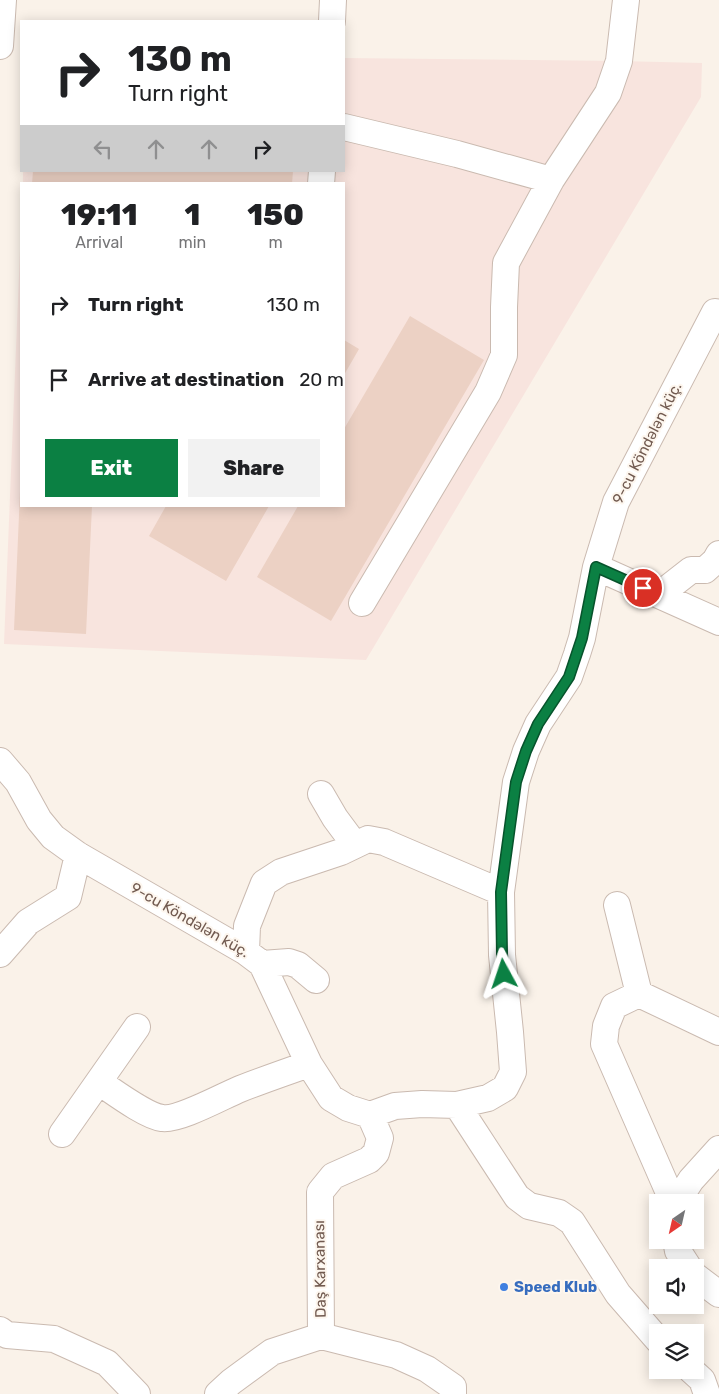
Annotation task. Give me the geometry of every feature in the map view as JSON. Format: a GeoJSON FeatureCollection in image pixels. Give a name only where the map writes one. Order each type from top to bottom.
{"type":"FeatureCollection","features":[{"type":"Feature","properties":{"kind":"street"},"geometry":{"type":"LineString","coordinates":[[0,46],[3,0]]}},
{"type":"Feature","properties":{"kind":"street"},"geometry":{"type":"LineString","coordinates":[[332,20],[333,0]]}},
{"type":"Feature","properties":{"kind":"street"},"geometry":{"type":"LineString","coordinates":[[362,603],[488,392],[504,355],[506,263],[551,180],[608,93],[619,61],[626,0]]}},
{"type":"Feature","properties":{"kind":"street"},"geometry":{"type":"LineString","coordinates":[[345,127],[457,154],[551,180]]}},
{"type":"Feature","properties":{"kind":"street","name":"9-cu Köndələn küç."},"geometry":{"type":"LineString","coordinates":[[0,761],[18,782],[39,820],[53,837],[78,855],[254,958],[309,1064],[331,1098],[348,1108],[370,1114],[395,1106],[422,1104],[457,1105],[488,1098],[505,1088],[513,1072],[502,954],[501,892],[516,782],[526,751],[538,724],[569,677],[582,638],[596,567],[616,502],[715,312]]}},
{"type":"Feature","properties":{"kind":"street"},"geometry":{"type":"LineString","coordinates":[[659,595],[691,570],[705,570],[715,561],[719,554]]}},
{"type":"Feature","properties":{"kind":"street"},"geometry":{"type":"LineString","coordinates":[[596,567],[719,622]]}},
{"type":"Feature","properties":{"kind":"street"},"geometry":{"type":"LineString","coordinates":[[322,794],[335,818],[355,845]]}},
{"type":"Feature","properties":{"kind":"street"},"geometry":{"type":"LineString","coordinates":[[316,980],[298,965],[289,962],[254,958],[247,926],[264,883],[281,872],[341,852],[368,839],[384,842],[501,892]]}},
{"type":"Feature","properties":{"kind":"street"},"geometry":{"type":"LineString","coordinates":[[0,954],[28,922],[68,897],[78,855]]}},
{"type":"Feature","properties":{"kind":"street"},"geometry":{"type":"LineString","coordinates":[[617,905],[639,994]]}},
{"type":"Feature","properties":{"kind":"street"},"geometry":{"type":"LineString","coordinates":[[639,994],[719,1032]]}},
{"type":"Feature","properties":{"kind":"street"},"geometry":{"type":"LineString","coordinates":[[639,994],[614,1006],[606,1026],[604,1044],[671,1194]]}},
{"type":"Feature","properties":{"kind":"street"},"geometry":{"type":"LineString","coordinates":[[62,1134],[137,1027]]}},
{"type":"Feature","properties":{"kind":"street"},"geometry":{"type":"LineString","coordinates":[[99,1082],[127,1101],[153,1115],[167,1119],[179,1116],[240,1089],[309,1064]]}},
{"type":"Feature","properties":{"kind":"street"},"geometry":{"type":"LineString","coordinates":[[457,1105],[517,1197],[528,1206],[559,1213],[572,1222],[618,1294],[649,1330]]}},
{"type":"Feature","properties":{"kind":"street","name":"Daş Karxanası"},"geometry":{"type":"LineString","coordinates":[[218,1394],[272,1352],[321,1336],[320,1192],[333,1176],[370,1160],[376,1152],[380,1138],[370,1114]]}},
{"type":"Feature","properties":{"kind":"street"},"geometry":{"type":"LineString","coordinates":[[681,1194],[719,1149]]}},
{"type":"Feature","properties":{"kind":"street"},"geometry":{"type":"LineString","coordinates":[[704,1283],[719,1294]]}},
{"type":"Feature","properties":{"kind":"street"},"geometry":{"type":"LineString","coordinates":[[0,1330],[7,1335],[54,1339],[107,1363],[137,1394]]}},
{"type":"Feature","properties":{"kind":"street"},"geometry":{"type":"LineString","coordinates":[[321,1336],[396,1354],[427,1369],[453,1388],[453,1394]]}},
{"type":"Feature","properties":{"kind":"street"},"geometry":{"type":"LineString","coordinates":[[701,1379],[707,1394]]}},
{"type":"Feature","properties":{"kind":"shaded area"},"geometry":{"type":"Polygon","coordinates":[[[345,58],[702,63],[701,97],[366,660],[4,644],[20,250],[20,507],[345,507],[345,182],[23,182],[23,172],[345,172],[345,58]]]}},
{"type":"Feature","properties":{"kind":"building"},"geometry":{"type":"Polygon","coordinates":[[[33,172],[293,172],[292,182],[32,182],[33,172]]]}},
{"type":"Feature","properties":{"kind":"building"},"geometry":{"type":"Polygon","coordinates":[[[410,316],[484,360],[331,621],[257,577],[297,507],[345,507],[345,427],[410,316]]]}},
{"type":"Feature","properties":{"kind":"building"},"geometry":{"type":"Polygon","coordinates":[[[345,341],[359,349],[345,373],[345,341]]]}},
{"type":"Feature","properties":{"kind":"building"},"geometry":{"type":"Polygon","coordinates":[[[20,492],[20,507],[92,507],[86,634],[14,630],[20,492]]]}},
{"type":"Feature","properties":{"kind":"building"},"geometry":{"type":"Polygon","coordinates":[[[165,507],[268,507],[226,581],[149,536],[165,507]]]}},
{"type":"Feature","properties":{"kind":"place","name":"Speed Klub"},"geometry":{"type":"Point","coordinates":[504,1287]}},
{"type":"Feature","properties":{"kind":"route"},"geometry":{"type":"LineString","coordinates":[[504,974],[501,892],[516,782],[526,751],[538,724],[569,677],[582,638],[596,567],[643,588]]}}]}
